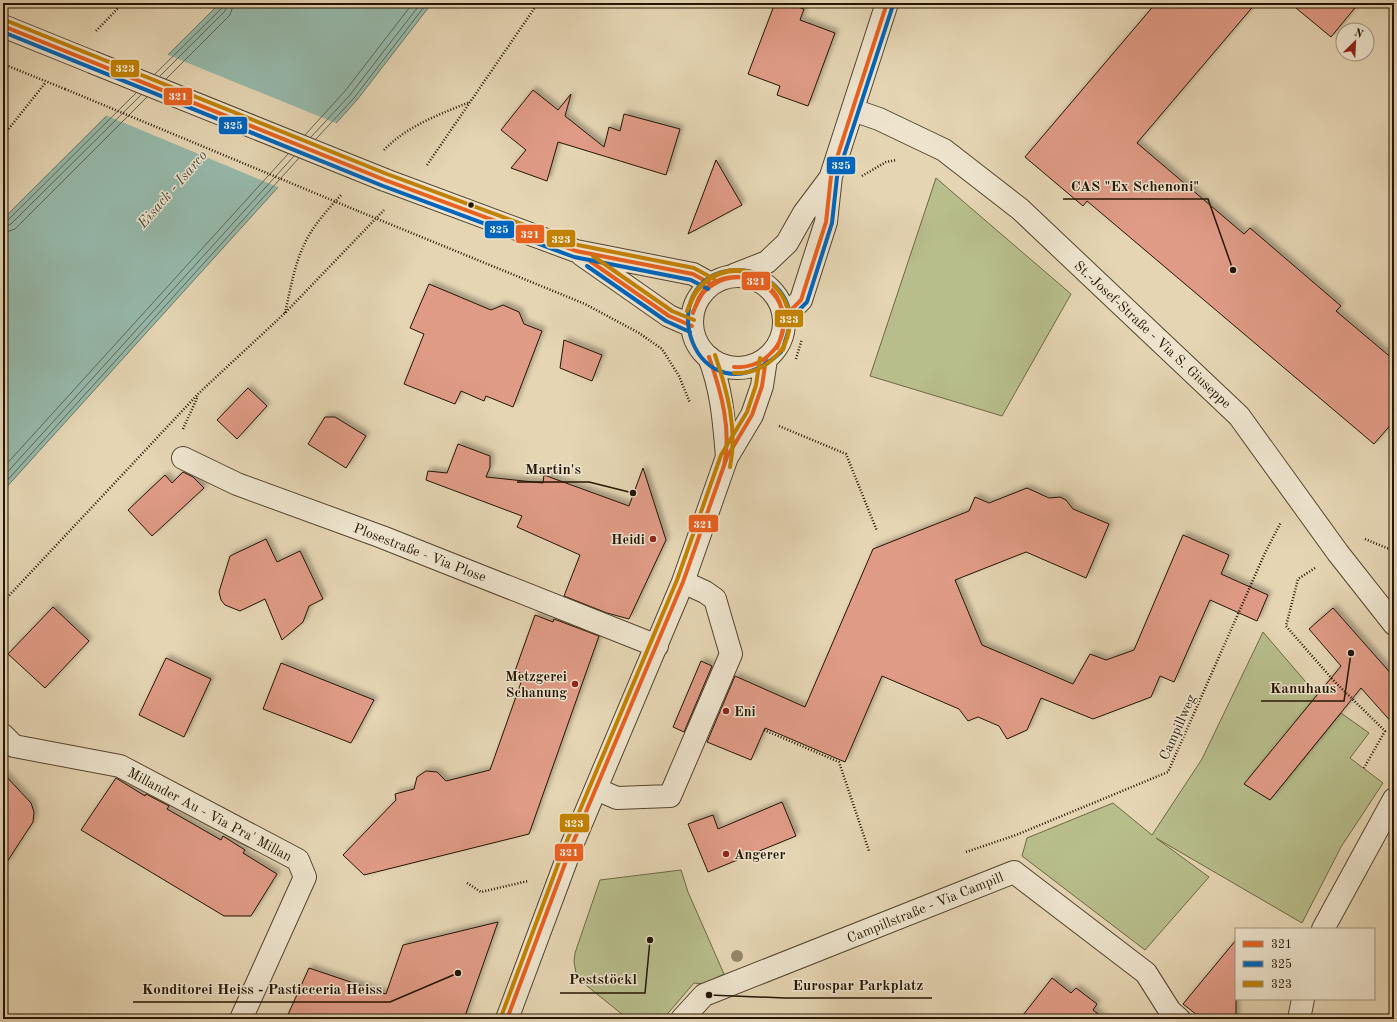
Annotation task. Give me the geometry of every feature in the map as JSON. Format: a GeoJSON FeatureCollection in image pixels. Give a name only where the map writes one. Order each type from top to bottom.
{"type":"FeatureCollection","features":[{"type":"Feature","properties":{"kind":"street"},"geometry":{"type":"LineString","coordinates":[[784,317],[801,300],[826,222],[831,176],[887,3]]}},
{"type":"Feature","properties":{"kind":"street"},"geometry":{"type":"LineString","coordinates":[[3,26],[405,188],[576,251],[693,274],[711,284]]}},
{"type":"Feature","properties":{"kind":"street","name":"St.-Josef-Straße - Via S. Giuseppe"},"geometry":{"type":"LineString","coordinates":[[853,110],[879,119],[944,150],[1020,209],[1239,416],[1338,553],[1394,624]]}},
{"type":"Feature","properties":{"kind":"street"},"geometry":{"type":"LineString","coordinates":[[734,276],[748,276],[773,290],[781,303],[784,317],[781,338],[776,348],[766,359],[752,366],[737,368],[722,365],[709,357],[701,349],[692,326],[694,311],[700,296],[711,284],[767,262],[787,243],[804,213],[831,176]]}},
{"type":"Feature","properties":{"kind":"street"},"geometry":{"type":"LineString","coordinates":[[576,251],[669,316],[692,326]]}},
{"type":"Feature","properties":{"kind":"street"},"geometry":{"type":"LineString","coordinates":[[709,357],[717,377],[723,411],[727,457]]}},
{"type":"Feature","properties":{"kind":"street"},"geometry":{"type":"LineString","coordinates":[[506,1019],[572,845],[683,582],[727,457],[752,415],[762,386],[766,359]]}},
{"type":"Feature","properties":{"kind":"street","name":"Plosestraße - Via Plose"},"geometry":{"type":"LineString","coordinates":[[183,458],[237,484],[390,540],[657,646]]}},
{"type":"Feature","properties":{"kind":"street"},"geometry":{"type":"LineString","coordinates":[[596,789],[617,798],[670,796],[731,654],[715,599],[706,592],[683,582]]}},
{"type":"Feature","properties":{"kind":"street","name":"Millander Au - Via Pra' Millan"},"geometry":{"type":"LineString","coordinates":[[3,735],[14,746],[120,766],[298,860],[305,877],[242,1019]]}},
{"type":"Feature","properties":{"kind":"street"},"geometry":{"type":"LineString","coordinates":[[1324,928],[1394,799]]}},
{"type":"Feature","properties":{"kind":"street","name":"Campillstraße - Via Campill"},"geometry":{"type":"LineString","coordinates":[[682,1019],[704,995],[1014,872],[1146,974],[1170,1011],[1179,1019]]}},
{"type":"Feature","properties":{"kind":"street"},"geometry":{"type":"LineString","coordinates":[[1298,1019],[1303,1000]]}},
{"type":"Feature","properties":{"kind":"path"},"geometry":{"type":"LineString","coordinates":[[54,4],[59,3]]}},
{"type":"Feature","properties":{"kind":"path"},"geometry":{"type":"LineString","coordinates":[[96,31],[123,3]]}},
{"type":"Feature","properties":{"kind":"path"},"geometry":{"type":"LineString","coordinates":[[3,602],[199,394],[285,313],[427,165],[538,3]]}},
{"type":"Feature","properties":{"kind":"path"},"geometry":{"type":"LineString","coordinates":[[3,64],[585,304],[639,333],[662,349],[679,376],[690,402]]}},
{"type":"Feature","properties":{"kind":"path"},"geometry":{"type":"LineString","coordinates":[[3,136],[46,82]]}},
{"type":"Feature","properties":{"kind":"path"},"geometry":{"type":"LineString","coordinates":[[392,141],[429,119],[470,102]]}},
{"type":"Feature","properties":{"kind":"path"},"geometry":{"type":"LineString","coordinates":[[420,163],[434,168]]}},
{"type":"Feature","properties":{"kind":"path"},"geometry":{"type":"LineString","coordinates":[[285,313],[295,266],[308,237],[324,214]]}},
{"type":"Feature","properties":{"kind":"path"},"geometry":{"type":"LineString","coordinates":[[183,458],[178,439],[199,394]]}},
{"type":"Feature","properties":{"kind":"path"},"geometry":{"type":"LineString","coordinates":[[778,425],[846,454],[877,532]]}},
{"type":"Feature","properties":{"kind":"path","name":"Campillweg"},"geometry":{"type":"LineString","coordinates":[[966,852],[1016,835],[1168,772],[1265,554],[1283,519]]}},
{"type":"Feature","properties":{"kind":"path"},"geometry":{"type":"LineString","coordinates":[[1364,768],[1385,731],[1333,680],[1286,626],[1298,579],[1361,538],[1394,551]]}},
{"type":"Feature","properties":{"kind":"path"},"geometry":{"type":"LineString","coordinates":[[764,730],[839,762],[869,851]]}},
{"type":"Feature","properties":{"kind":"path"},"geometry":{"type":"LineString","coordinates":[[467,883],[481,892],[529,880]]}},
{"type":"Feature","properties":{"kind":"green space"},"geometry":{"type":"Polygon","coordinates":[[[936,178],[1071,294],[1002,416],[870,376],[936,178]]]}},
{"type":"Feature","properties":{"kind":"green space"},"geometry":{"type":"Polygon","coordinates":[[[1263,632],[1317,695],[1245,784],[1270,800],[1341,713],[1369,733],[1350,758],[1383,783],[1341,847],[1302,923],[1156,838],[1209,877],[1145,950],[1022,856],[1027,838],[1113,803],[1152,835],[1202,759],[1263,632]]]}},
{"type":"Feature","properties":{"kind":"green space"},"geometry":{"type":"Polygon","coordinates":[[[681,870],[688,892],[724,974],[704,984],[694,983],[663,1019],[628,1019],[587,986],[576,973],[574,962],[575,953],[600,880],[681,870]]]}},
{"type":"Feature","properties":{"kind":"water","name":"Eisack - Isarco"},"geometry":{"type":"Polygon","coordinates":[[[220,3],[432,3],[357,100],[3,491],[3,219],[220,3]]]}},
{"type":"Feature","properties":{"kind":"pier"},"geometry":{"type":"Polygon","coordinates":[[[166,54],[338,124],[280,188],[105,115],[166,54]]]}},
{"type":"Feature","properties":{"kind":"building"},"geometry":{"type":"Polygon","coordinates":[[[775,3],[785,3],[804,9],[800,20],[835,33],[808,106],[777,95],[780,86],[748,74],[775,3]]]}},
{"type":"Feature","properties":{"kind":"building"},"geometry":{"type":"Polygon","coordinates":[[[1156,3],[1256,3],[1137,143],[1244,234],[1250,228],[1341,306],[1336,311],[1394,360],[1394,421],[1374,444],[1087,201],[1083,206],[1025,157],[1156,3]]]}},
{"type":"Feature","properties":{"kind":"building"},"geometry":{"type":"Polygon","coordinates":[[[1290,3],[1359,3],[1343,22],[1335,22],[1335,32],[1331,37],[1290,3]]]}},
{"type":"Feature","properties":{"kind":"building"},"geometry":{"type":"Polygon","coordinates":[[[533,90],[558,110],[571,94],[565,116],[604,147],[609,127],[620,131],[624,114],[680,129],[666,175],[558,142],[547,181],[511,168],[526,150],[501,130],[533,90]]]}},
{"type":"Feature","properties":{"kind":"building"},"geometry":{"type":"Polygon","coordinates":[[[716,160],[742,205],[688,234],[716,160]]]}},
{"type":"Feature","properties":{"kind":"building"},"geometry":{"type":"Polygon","coordinates":[[[429,284],[491,310],[503,305],[519,312],[524,324],[542,331],[513,407],[486,396],[484,401],[461,391],[455,404],[404,384],[424,334],[410,328],[429,284]]]}},
{"type":"Feature","properties":{"kind":"building"},"geometry":{"type":"Polygon","coordinates":[[[564,340],[602,355],[592,381],[560,368],[564,340]]]}},
{"type":"Feature","properties":{"kind":"building"},"geometry":{"type":"Polygon","coordinates":[[[248,388],[267,406],[237,439],[217,420],[248,388]]]}},
{"type":"Feature","properties":{"kind":"building"},"geometry":{"type":"Polygon","coordinates":[[[325,417],[335,417],[366,436],[346,468],[308,444],[325,417]]]}},
{"type":"Feature","properties":{"kind":"building"},"geometry":{"type":"Polygon","coordinates":[[[458,444],[490,456],[490,467],[486,477],[543,483],[544,475],[629,506],[643,468],[666,540],[629,619],[607,613],[564,596],[580,555],[517,527],[522,516],[426,480],[428,471],[447,473],[458,444]]]}},
{"type":"Feature","properties":{"kind":"building"},"geometry":{"type":"Polygon","coordinates":[[[183,472],[193,477],[204,488],[152,536],[128,510],[165,475],[172,483],[183,472]]]}},
{"type":"Feature","properties":{"kind":"building"},"geometry":{"type":"Polygon","coordinates":[[[1027,488],[1049,498],[1060,497],[1066,500],[1073,509],[1109,524],[1086,578],[1026,552],[955,580],[982,645],[1073,684],[1090,654],[1106,660],[1134,650],[1183,535],[1229,555],[1221,574],[1268,595],[1257,621],[1210,600],[1174,682],[1160,676],[1151,697],[1093,719],[1041,698],[1027,730],[1007,739],[999,726],[978,717],[968,721],[959,709],[882,676],[845,762],[765,728],[751,760],[707,742],[735,676],[805,707],[873,549],[969,511],[975,497],[989,503],[1027,488]]]}},
{"type":"Feature","properties":{"kind":"building"},"geometry":{"type":"Polygon","coordinates":[[[266,539],[277,562],[300,551],[323,599],[309,606],[303,622],[282,640],[265,599],[240,611],[225,605],[221,600],[219,592],[230,556],[266,539]]]}},
{"type":"Feature","properties":{"kind":"building"},"geometry":{"type":"Polygon","coordinates":[[[53,607],[89,641],[45,688],[8,654],[53,607]]]}},
{"type":"Feature","properties":{"kind":"building"},"geometry":{"type":"Polygon","coordinates":[[[1333,608],[1394,677],[1394,725],[1361,688],[1270,800],[1244,784],[1341,666],[1309,629],[1333,608]]]}},
{"type":"Feature","properties":{"kind":"building"},"geometry":{"type":"Polygon","coordinates":[[[535,615],[553,622],[554,619],[599,636],[529,834],[364,875],[343,855],[396,800],[395,794],[414,789],[417,777],[426,771],[437,772],[446,781],[490,770],[524,674],[515,671],[535,615]]]}},
{"type":"Feature","properties":{"kind":"building"},"geometry":{"type":"Polygon","coordinates":[[[166,658],[211,679],[184,737],[139,715],[166,658]]]}},
{"type":"Feature","properties":{"kind":"building"},"geometry":{"type":"Polygon","coordinates":[[[701,661],[712,666],[684,732],[673,727],[701,661]]]}},
{"type":"Feature","properties":{"kind":"building"},"geometry":{"type":"Polygon","coordinates":[[[281,663],[374,700],[351,743],[263,709],[281,663]]]}},
{"type":"Feature","properties":{"kind":"building"},"geometry":{"type":"Polygon","coordinates":[[[3,773],[31,803],[34,812],[33,822],[3,868],[3,773]]]}},
{"type":"Feature","properties":{"kind":"building"},"geometry":{"type":"Polygon","coordinates":[[[116,778],[145,796],[146,794],[169,806],[167,809],[221,840],[223,836],[245,850],[243,853],[277,874],[251,916],[224,916],[81,830],[116,778]]]}},
{"type":"Feature","properties":{"kind":"building","name":"Angerer"},"geometry":{"type":"Polygon","coordinates":[[[782,802],[796,836],[708,872],[688,824],[713,815],[718,829],[782,802]]]}},
{"type":"Feature","properties":{"kind":"building"},"geometry":{"type":"Polygon","coordinates":[[[498,922],[464,1019],[286,1019],[309,968],[386,994],[403,945],[498,922]]]}},
{"type":"Feature","properties":{"kind":"building"},"geometry":{"type":"Polygon","coordinates":[[[1235,941],[1236,1019],[1202,1019],[1183,1004],[1235,941]]]}},
{"type":"Feature","properties":{"kind":"building"},"geometry":{"type":"Polygon","coordinates":[[[1052,978],[1071,993],[1076,988],[1097,1004],[1093,1010],[1105,1019],[1020,1019],[1052,978]]]}},
{"type":"Feature","properties":{"kind":"transit line","name":"321"},"geometry":{"type":"LineString","coordinates":[[784,317],[801,300],[826,222],[831,176],[887,3]]}},
{"type":"Feature","properties":{"kind":"transit line","name":"325"},"geometry":{"type":"LineString","coordinates":[[788,321],[807,302],[832,223],[837,177],[893,5]]}},
{"type":"Feature","properties":{"kind":"transit line","name":"323"},"geometry":{"type":"LineString","coordinates":[[5,20],[387,174],[578,245],[694,268],[714,279]]}},
{"type":"Feature","properties":{"kind":"transit line","name":"321"},"geometry":{"type":"LineString","coordinates":[[3,26],[385,180],[576,251],[693,274],[711,284]]}},
{"type":"Feature","properties":{"kind":"transit line","name":"325"},"geometry":{"type":"LineString","coordinates":[[3,32],[383,186],[574,257],[691,280],[708,289]]}},
{"type":"Feature","properties":{"kind":"transit line","name":"323"},"geometry":{"type":"LineString","coordinates":[[593,256],[672,311],[694,320]]}},
{"type":"Feature","properties":{"kind":"transit line","name":"321"},"geometry":{"type":"LineString","coordinates":[[590,261],[669,316],[692,326]]}},
{"type":"Feature","properties":{"kind":"transit line","name":"325"},"geometry":{"type":"LineString","coordinates":[[587,266],[666,321],[690,332]]}},
{"type":"Feature","properties":{"kind":"transit line","name":"325"},"geometry":{"type":"LineString","coordinates":[[781,352],[751,371],[725,373],[705,362],[692,342],[688,319],[693,296],[709,278],[736,270],[755,273],[764,277],[779,290],[788,307],[790,325],[783,349]]}},
{"type":"Feature","properties":{"kind":"transit line","name":"323"},"geometry":{"type":"LineString","coordinates":[[687,311],[696,291],[708,279],[722,272],[736,270],[751,272],[764,278],[776,287],[784,300],[789,316],[789,332],[786,342],[777,355],[763,367],[752,371],[734,373]]}},
{"type":"Feature","properties":{"kind":"transit line","name":"323"},"geometry":{"type":"LineString","coordinates":[[688,309],[698,290],[709,280],[721,274],[734,271],[748,272],[761,277],[782,295],[788,308],[790,319],[789,329],[783,350]]}},
{"type":"Feature","properties":{"kind":"transit line","name":"321"},"geometry":{"type":"LineString","coordinates":[[693,312],[703,293],[724,279],[736,277],[747,278],[758,282],[768,288],[776,297],[782,309],[784,319],[783,329],[777,348]]}},
{"type":"Feature","properties":{"kind":"transit line","name":"321"},"geometry":{"type":"LineString","coordinates":[[693,313],[699,298],[706,288],[714,282],[724,278],[745,277],[764,284],[775,293],[780,303],[783,323],[782,336],[778,345],[760,362],[745,367],[734,367]]}},
{"type":"Feature","properties":{"kind":"transit line","name":"323"},"geometry":{"type":"LineString","coordinates":[[715,355],[724,382],[730,410],[733,439],[730,467]]}},
{"type":"Feature","properties":{"kind":"transit line","name":"321"},"geometry":{"type":"LineString","coordinates":[[709,357],[718,383],[726,425],[727,439],[724,466]]}},
{"type":"Feature","properties":{"kind":"transit line","name":"323"},"geometry":{"type":"LineString","coordinates":[[501,1017],[566,843],[677,580],[721,455],[747,412],[756,385],[760,358]]}},
{"type":"Feature","properties":{"kind":"transit line","name":"321"},"geometry":{"type":"LineString","coordinates":[[507,1019],[572,845],[683,582],[727,457],[752,415],[762,386],[766,359]]}},
{"type":"Feature","properties":{"kind":"place","name":"CAS \"Ex Schenoni\""},"geometry":{"type":"Point","coordinates":[1233,270]}},
{"type":"Feature","properties":{"kind":"place","name":"Martin's"},"geometry":{"type":"Point","coordinates":[633,493]}},
{"type":"Feature","properties":{"kind":"place","name":"Heidi"},"geometry":{"type":"Point","coordinates":[653,539]}},
{"type":"Feature","properties":{"kind":"place","name":"Kanuhaus"},"geometry":{"type":"Point","coordinates":[1351,653]}},
{"type":"Feature","properties":{"kind":"place","name":"Metzgerei Schanung"},"geometry":{"type":"Point","coordinates":[575,684]}},
{"type":"Feature","properties":{"kind":"place","name":"Eni"},"geometry":{"type":"Point","coordinates":[726,711]}},
{"type":"Feature","properties":{"kind":"place","name":"Angerer"},"geometry":{"type":"Point","coordinates":[726,854]}},
{"type":"Feature","properties":{"kind":"place","name":"Peststöckl"},"geometry":{"type":"Point","coordinates":[650,940]}},
{"type":"Feature","properties":{"kind":"place","name":"Konditorei Heiss - Pasticceria Heiss"},"geometry":{"type":"Point","coordinates":[458,973]}},
{"type":"Feature","properties":{"kind":"place","name":"Eurospar Parkplatz"},"geometry":{"type":"Point","coordinates":[709,995]}}]}
